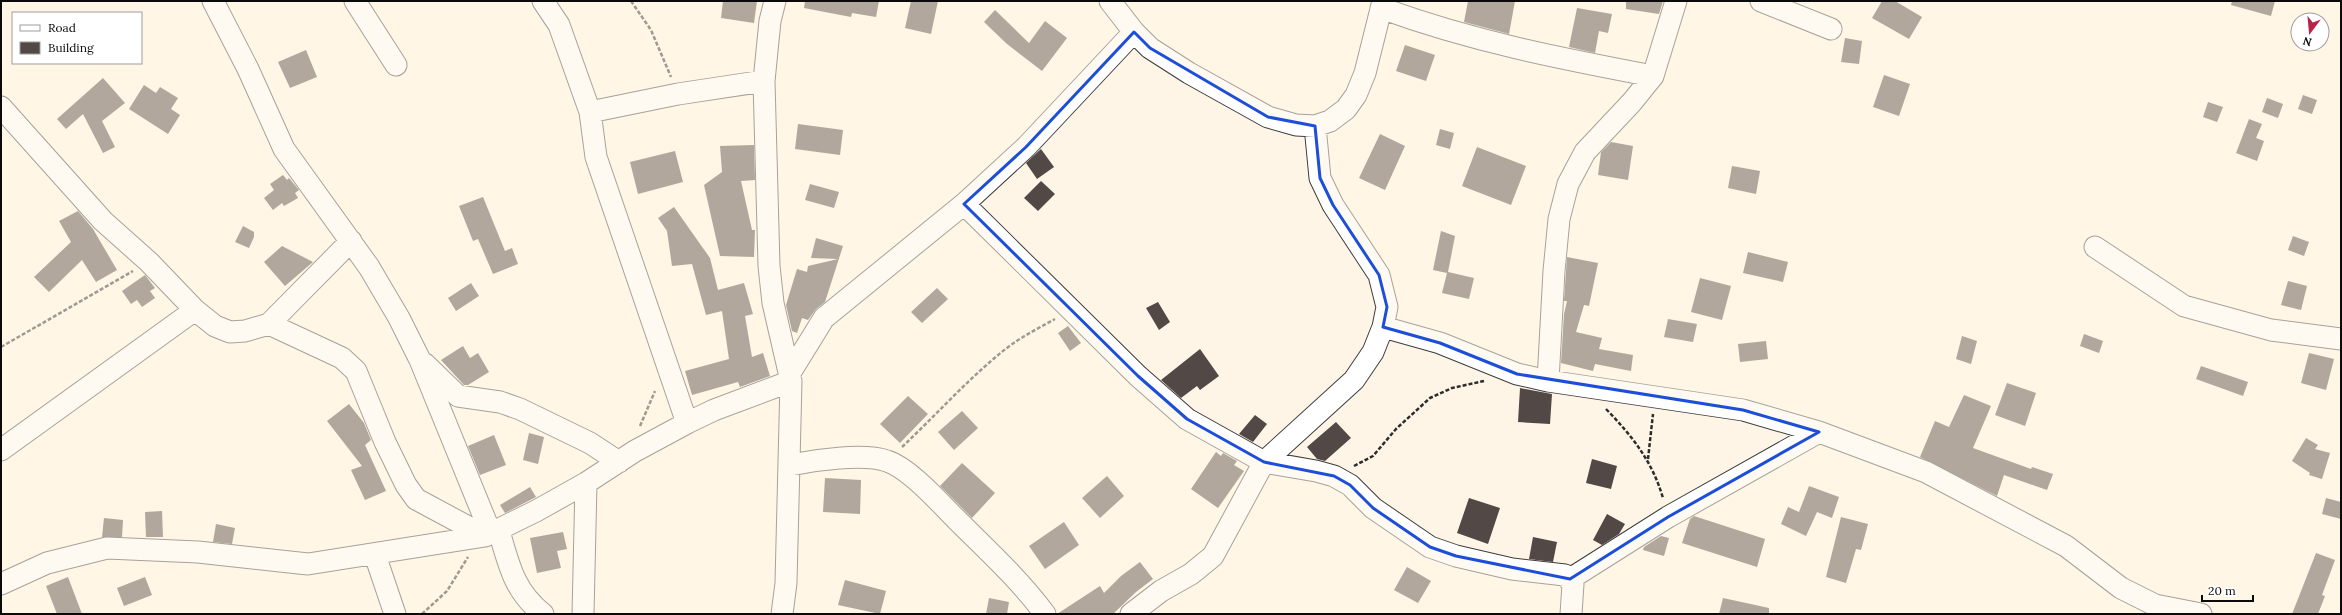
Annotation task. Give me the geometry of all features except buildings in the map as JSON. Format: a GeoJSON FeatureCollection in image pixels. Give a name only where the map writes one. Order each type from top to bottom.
{"type":"FeatureCollection","features":[{"type":"Feature","properties":{"kind":"street"},"geometry":{"type":"LineString","coordinates":[[213,1],[248,69],[284,149],[351,241],[395,312],[420,360],[488,534],[518,588],[530,604],[543,614]]}},
{"type":"Feature","properties":{"kind":"street"},"geometry":{"type":"LineString","coordinates":[[355,1],[396,64]]}},
{"type":"Feature","properties":{"kind":"street"},"geometry":{"type":"LineString","coordinates":[[543,1],[559,25],[590,112],[596,157],[687,423]]}},
{"type":"Feature","properties":{"kind":"street"},"geometry":{"type":"LineString","coordinates":[[775,1],[770,21],[764,81],[769,266],[773,303],[791,377],[786,583],[782,614]]}},
{"type":"Feature","properties":{"kind":"street"},"geometry":{"type":"LineString","coordinates":[[1110,1],[1134,32],[1150,48],[1176,65],[1268,117],[1296,125],[1315,126],[1330,120],[1346,109],[1356,96],[1365,73],[1382,5],[1428,26],[1508,48],[1653,76]]}},
{"type":"Feature","properties":{"kind":"street"},"geometry":{"type":"LineString","coordinates":[[1548,381],[1554,271],[1559,219],[1568,184],[1585,152],[1632,102],[1653,76],[1676,1]]}},
{"type":"Feature","properties":{"kind":"street"},"geometry":{"type":"LineString","coordinates":[[1761,1],[1831,29]]}},
{"type":"Feature","properties":{"kind":"street"},"geometry":{"type":"LineString","coordinates":[[1,584],[47,563],[107,548],[198,552],[308,564],[375,555],[488,534],[586,483],[627,456],[687,423],[791,377],[824,318],[964,204],[1026,147],[1134,32]]}},
{"type":"Feature","properties":{"kind":"street"},"geometry":{"type":"LineString","coordinates":[[590,112],[678,94],[764,81]]}},
{"type":"Feature","properties":{"kind":"street"},"geometry":{"type":"LineString","coordinates":[[1,107],[103,222],[149,262],[195,310],[215,326],[230,332],[245,331],[269,324],[351,241]]}},
{"type":"Feature","properties":{"kind":"street"},"geometry":{"type":"LineString","coordinates":[[1131,614],[1161,591],[1191,574],[1213,556],[1264,462],[1354,380],[1373,352],[1383,327],[1387,307],[1379,275],[1333,205],[1320,178],[1315,126]]}},
{"type":"Feature","properties":{"kind":"street"},"geometry":{"type":"LineString","coordinates":[[964,204],[1138,376],[1187,419],[1264,462],[1316,471],[1334,476],[1350,485],[1373,508],[1430,547],[1456,556],[1512,569],[1565,575],[1573,584],[1571,614]]}},
{"type":"Feature","properties":{"kind":"street"},"geometry":{"type":"LineString","coordinates":[[2095,246],[2184,306],[2271,330],[2341,339]]}},
{"type":"Feature","properties":{"kind":"street"},"geometry":{"type":"LineString","coordinates":[[1,450],[195,310]]}},
{"type":"Feature","properties":{"kind":"street"},"geometry":{"type":"LineString","coordinates":[[269,324],[342,358],[352,366],[356,372],[394,460],[416,499],[488,534]]}},
{"type":"Feature","properties":{"kind":"street"},"geometry":{"type":"LineString","coordinates":[[1383,327],[1440,343],[1517,374],[1548,381],[1743,410],[1819,432],[1926,472],[2066,546],[2121,588],[2155,605],[2201,614]]}},
{"type":"Feature","properties":{"kind":"street"},"geometry":{"type":"LineString","coordinates":[[420,360],[458,396],[500,402],[520,409],[590,443],[627,456]]}},
{"type":"Feature","properties":{"kind":"street"},"geometry":{"type":"LineString","coordinates":[[1570,579],[1668,517],[1819,432]]}},
{"type":"Feature","properties":{"kind":"street"},"geometry":{"type":"LineString","coordinates":[[790,464],[823,460],[876,459],[887,461],[926,489],[1025,586],[1045,614]]}},
{"type":"Feature","properties":{"kind":"street"},"geometry":{"type":"LineString","coordinates":[[583,614],[586,483]]}},
{"type":"Feature","properties":{"kind":"street"},"geometry":{"type":"LineString","coordinates":[[375,555],[396,614]]}},
{"type":"Feature","properties":{"kind":"path"},"geometry":{"type":"LineString","coordinates":[[631,1],[651,30],[678,94]]}},
{"type":"Feature","properties":{"kind":"path"},"geometry":{"type":"LineString","coordinates":[[1,347],[149,262]]}},
{"type":"Feature","properties":{"kind":"path"},"geometry":{"type":"LineString","coordinates":[[887,461],[967,382],[1004,350],[1026,335],[1072,311]]}},
{"type":"Feature","properties":{"kind":"path"},"geometry":{"type":"LineString","coordinates":[[627,456],[655,392],[665,360]]}},
{"type":"Feature","properties":{"kind":"path"},"geometry":{"type":"LineString","coordinates":[[1334,476],[1373,456],[1396,429],[1430,398],[1452,388],[1486,381]]}},
{"type":"Feature","properties":{"kind":"path"},"geometry":{"type":"LineString","coordinates":[[1583,386],[1620,424],[1648,460],[1657,479],[1668,517]]}},
{"type":"Feature","properties":{"kind":"path"},"geometry":{"type":"LineString","coordinates":[[1648,460],[1654,396]]}},
{"type":"Feature","properties":{"kind":"path"},"geometry":{"type":"LineString","coordinates":[[422,614],[446,591],[488,534]]}},
{"type":"Feature","properties":{"kind":"highlighted area"},"geometry":{"type":"Polygon","coordinates":[[[1134,32],[1150,48],[1268,117],[1315,126],[1320,178],[1333,205],[1379,275],[1387,307],[1383,327],[1440,343],[1517,374],[1743,410],[1819,432],[1668,517],[1570,579],[1456,556],[1430,547],[1406,532],[1373,508],[1350,485],[1334,476],[1264,462],[1187,419],[1138,376],[964,204],[1026,147],[1134,32]]]}}]}
